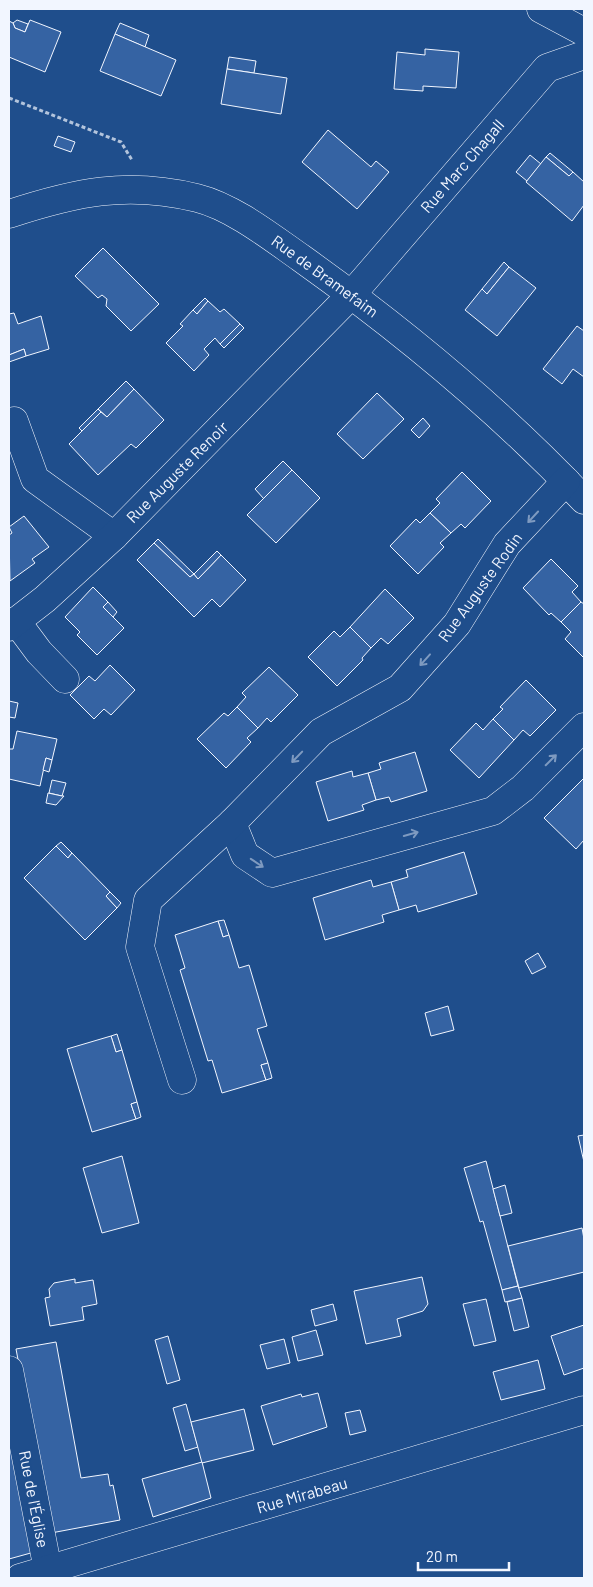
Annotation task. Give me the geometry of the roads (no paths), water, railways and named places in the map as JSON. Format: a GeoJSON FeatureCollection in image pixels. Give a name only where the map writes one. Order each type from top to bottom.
{"type":"FeatureCollection","features":[{"type":"Feature","properties":{"kind":"street"},"geometry":{"type":"LineString","coordinates":[[541,9],[584,32]]}},
{"type":"Feature","properties":{"kind":"street","name":"Rue Marc Chagall"},"geometry":{"type":"LineString","coordinates":[[352,294],[547,68],[584,56]]}},
{"type":"Feature","properties":{"kind":"street","name":"Rue de Bramefaim"},"geometry":{"type":"LineString","coordinates":[[9,214],[45,202],[97,190],[148,189],[199,198],[248,221],[352,294],[420,348],[502,419],[575,491]]}},
{"type":"Feature","properties":{"kind":"street","name":"Rue Auguste Renoir"},"geometry":{"type":"LineString","coordinates":[[14,421],[35,479],[114,536],[352,294]]}},
{"type":"Feature","properties":{"kind":"street","name":"Rue Auguste Rodin"},"geometry":{"type":"LineString","coordinates":[[182,1080],[140,947],[148,900],[232,823],[321,732],[400,688],[457,624],[507,544],[575,491]]}},
{"type":"Feature","properties":{"kind":"street"},"geometry":{"type":"LineString","coordinates":[[65,679],[12,624],[45,599],[114,536]]}},
{"type":"Feature","properties":{"kind":"street"},"geometry":{"type":"LineString","coordinates":[[232,823],[245,855],[272,873],[492,811],[523,788],[584,727]]}},
{"type":"Feature","properties":{"kind":"street","name":"Rue de l'Église"},"geometry":{"type":"LineString","coordinates":[[9,1370],[48,1570]]}},
{"type":"Feature","properties":{"kind":"street","name":"Rue Mirabeau"},"geometry":{"type":"LineString","coordinates":[[20,1578],[466,1447],[584,1410]]}}]}
